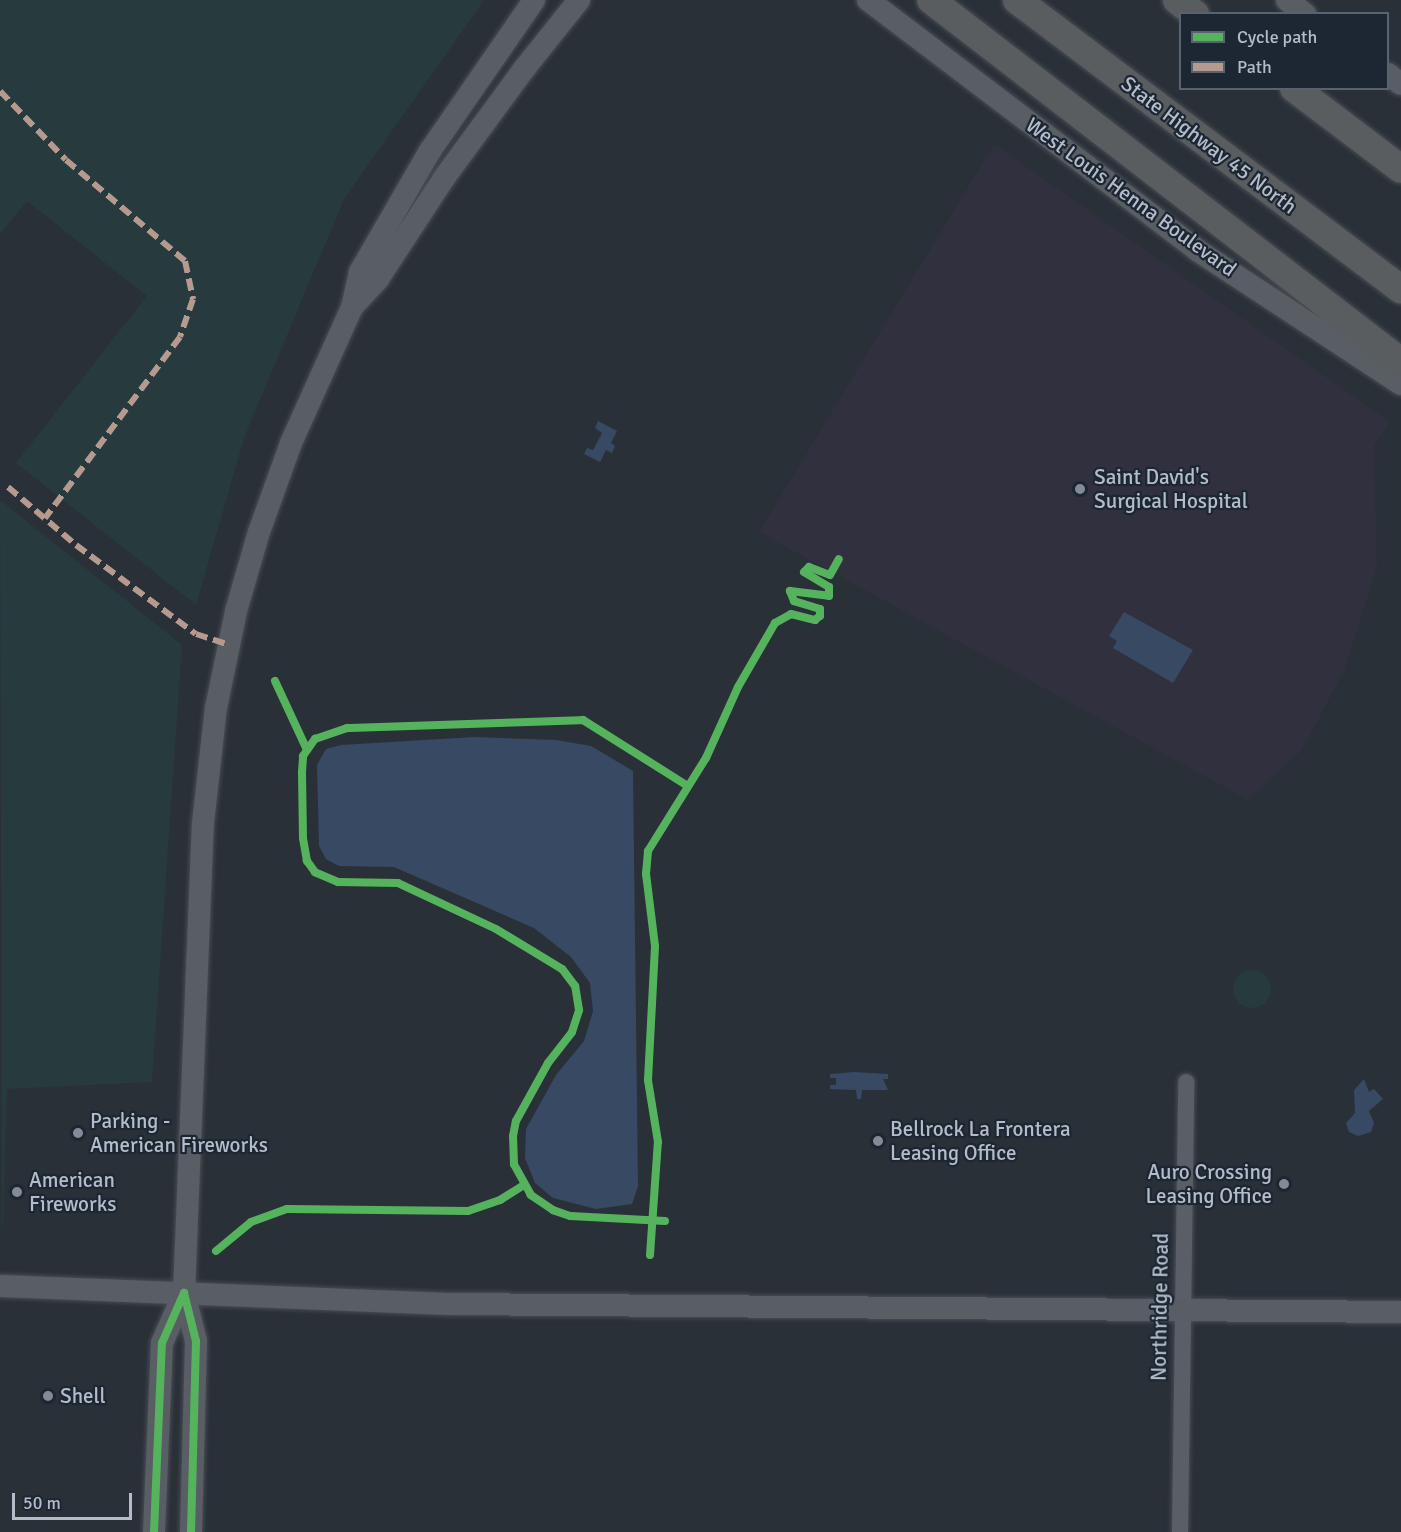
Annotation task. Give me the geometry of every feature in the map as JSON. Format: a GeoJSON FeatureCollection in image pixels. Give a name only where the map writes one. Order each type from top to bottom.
{"type":"FeatureCollection","features":[{"type":"Feature","properties":{"kind":"highway","name":"State Highway 45 North"},"geometry":{"type":"LineString","coordinates":[[1017,0],[1401,289]]}},
{"type":"Feature","properties":{"kind":"highway"},"geometry":{"type":"LineString","coordinates":[[1177,0],[1192,12]]}},
{"type":"Feature","properties":{"kind":"highway"},"geometry":{"type":"LineString","coordinates":[[933,2],[1401,362]]}},
{"type":"Feature","properties":{"kind":"highway"},"geometry":{"type":"LineString","coordinates":[[1297,90],[1401,169]]}},
{"type":"Feature","properties":{"kind":"main road"},"geometry":{"type":"LineString","coordinates":[[191,1532],[196,1341],[184,1293],[203,823],[216,708],[236,611],[258,532],[291,443],[352,307],[360,272],[430,151],[534,0]]}},
{"type":"Feature","properties":{"kind":"main road"},"geometry":{"type":"LineString","coordinates":[[352,307],[378,279],[450,170],[579,0]]}},
{"type":"Feature","properties":{"kind":"main road","name":"West Louis Henna Boulevard"},"geometry":{"type":"LineString","coordinates":[[868,0],[1197,250],[1401,384]]}},
{"type":"Feature","properties":{"kind":"main road"},"geometry":{"type":"LineString","coordinates":[[1287,0],[1302,12]]}},
{"type":"Feature","properties":{"kind":"main road"},"geometry":{"type":"LineString","coordinates":[[1389,75],[1401,84]]}},
{"type":"Feature","properties":{"kind":"main road"},"geometry":{"type":"LineString","coordinates":[[0,1286],[450,1304],[1401,1312]]}},
{"type":"Feature","properties":{"kind":"main road"},"geometry":{"type":"LineString","coordinates":[[154,1532],[162,1343],[184,1293]]}},
{"type":"Feature","properties":{"kind":"street","name":"Northridge Road"},"geometry":{"type":"LineString","coordinates":[[1180,1532],[1181,1311],[1186,1082]]}},
{"type":"Feature","properties":{"kind":"shaded area","name":"Saint David's Surgical Hospital"},"geometry":{"type":"Polygon","coordinates":[[[994,144],[1390,422],[1374,446],[1377,567],[1344,671],[1302,750],[1248,800],[759,532],[994,144]]]}},
{"type":"Feature","properties":{"kind":"green space"},"geometry":{"type":"Polygon","coordinates":[[[0,0],[484,0],[344,199],[244,438],[196,605],[16,463],[147,296],[27,201],[0,234],[0,0]]]}},
{"type":"Feature","properties":{"kind":"green space"},"geometry":{"type":"Polygon","coordinates":[[[0,500],[182,645],[152,1082],[7,1089],[2,1248],[0,500]]]}},
{"type":"Feature","properties":{"kind":"green space"},"geometry":{"type":"Polygon","coordinates":[[[1252,970],[1265,976],[1271,989],[1265,1002],[1252,1008],[1239,1002],[1233,989],[1239,976],[1252,970]]]}},
{"type":"Feature","properties":{"kind":"water"},"geometry":{"type":"Polygon","coordinates":[[[598,421],[617,431],[611,443],[615,446],[612,453],[606,450],[600,462],[584,454],[587,448],[593,450],[602,433],[595,428],[598,421]]]}},
{"type":"Feature","properties":{"kind":"water"},"geometry":{"type":"Polygon","coordinates":[[[1124,612],[1193,650],[1173,683],[1113,648],[1117,641],[1109,636],[1124,612]]]}},
{"type":"Feature","properties":{"kind":"water"},"geometry":{"type":"Polygon","coordinates":[[[474,737],[556,740],[591,746],[633,771],[638,1186],[632,1204],[596,1209],[553,1198],[535,1183],[525,1158],[526,1129],[556,1075],[584,1041],[593,1011],[590,983],[571,957],[534,928],[394,867],[339,866],[326,859],[319,846],[317,765],[326,749],[341,745],[474,737]]]}},
{"type":"Feature","properties":{"kind":"water"},"geometry":{"type":"Polygon","coordinates":[[[854,1072],[888,1074],[888,1079],[883,1079],[888,1090],[862,1090],[861,1099],[857,1099],[856,1090],[830,1089],[830,1085],[836,1085],[836,1078],[830,1078],[830,1074],[854,1072]]]}},
{"type":"Feature","properties":{"kind":"water"},"geometry":{"type":"Polygon","coordinates":[[[1364,1079],[1369,1092],[1374,1089],[1383,1099],[1369,1111],[1374,1123],[1371,1132],[1358,1136],[1349,1132],[1346,1123],[1355,1113],[1354,1090],[1364,1079]]]}},
{"type":"Feature","properties":{"kind":"marked path"},"geometry":{"type":"LineString","coordinates":[[0,91],[66,160],[185,261],[193,299],[180,337],[45,518]]}},
{"type":"Feature","properties":{"kind":"marked path"},"geometry":{"type":"LineString","coordinates":[[8,487],[76,545],[196,634],[229,645]]}},
{"type":"Feature","properties":{"kind":"cycle path"},"geometry":{"type":"LineString","coordinates":[[650,1255],[658,1142],[648,1080],[655,946],[646,874],[648,851],[706,758],[738,687],[775,623],[791,614],[815,620],[820,616],[820,609],[794,601],[790,591],[829,596],[829,587],[804,572],[809,567],[830,575],[839,559]]}},
{"type":"Feature","properties":{"kind":"cycle path"},"geometry":{"type":"LineString","coordinates":[[275,681],[307,750]]}},
{"type":"Feature","properties":{"kind":"cycle path"},"geometry":{"type":"LineString","coordinates":[[665,1221],[570,1216],[553,1210],[531,1195],[514,1164],[513,1136],[516,1121],[548,1063],[572,1032],[579,1010],[575,986],[562,969],[496,929],[398,883],[338,882],[315,872],[307,861],[303,838],[302,772],[303,756],[315,739],[347,728],[583,720],[688,786]]}},
{"type":"Feature","properties":{"kind":"cycle path"},"geometry":{"type":"LineString","coordinates":[[216,1251],[251,1222],[287,1209],[468,1211],[500,1200],[524,1185]]}},
{"type":"Feature","properties":{"kind":"cycle path"},"geometry":{"type":"LineString","coordinates":[[184,1293],[196,1341],[191,1532]]}},
{"type":"Feature","properties":{"kind":"cycle path"},"geometry":{"type":"LineString","coordinates":[[154,1532],[162,1343],[184,1293]]}},
{"type":"Feature","properties":{"kind":"place","name":"Saint David's Surgical Hospital"},"geometry":{"type":"Point","coordinates":[1080,489]}},
{"type":"Feature","properties":{"kind":"place","name":"Parking - American Fireworks"},"geometry":{"type":"Point","coordinates":[78,1133]}},
{"type":"Feature","properties":{"kind":"place","name":"Bellrock La Frontera Leasing Office"},"geometry":{"type":"Point","coordinates":[878,1141]}},
{"type":"Feature","properties":{"kind":"place","name":"Auro Crossing Leasing Office"},"geometry":{"type":"Point","coordinates":[1284,1184]}},
{"type":"Feature","properties":{"kind":"place","name":"American Fireworks"},"geometry":{"type":"Point","coordinates":[17,1192]}},
{"type":"Feature","properties":{"kind":"place","name":"Shell"},"geometry":{"type":"Point","coordinates":[48,1396]}}]}
